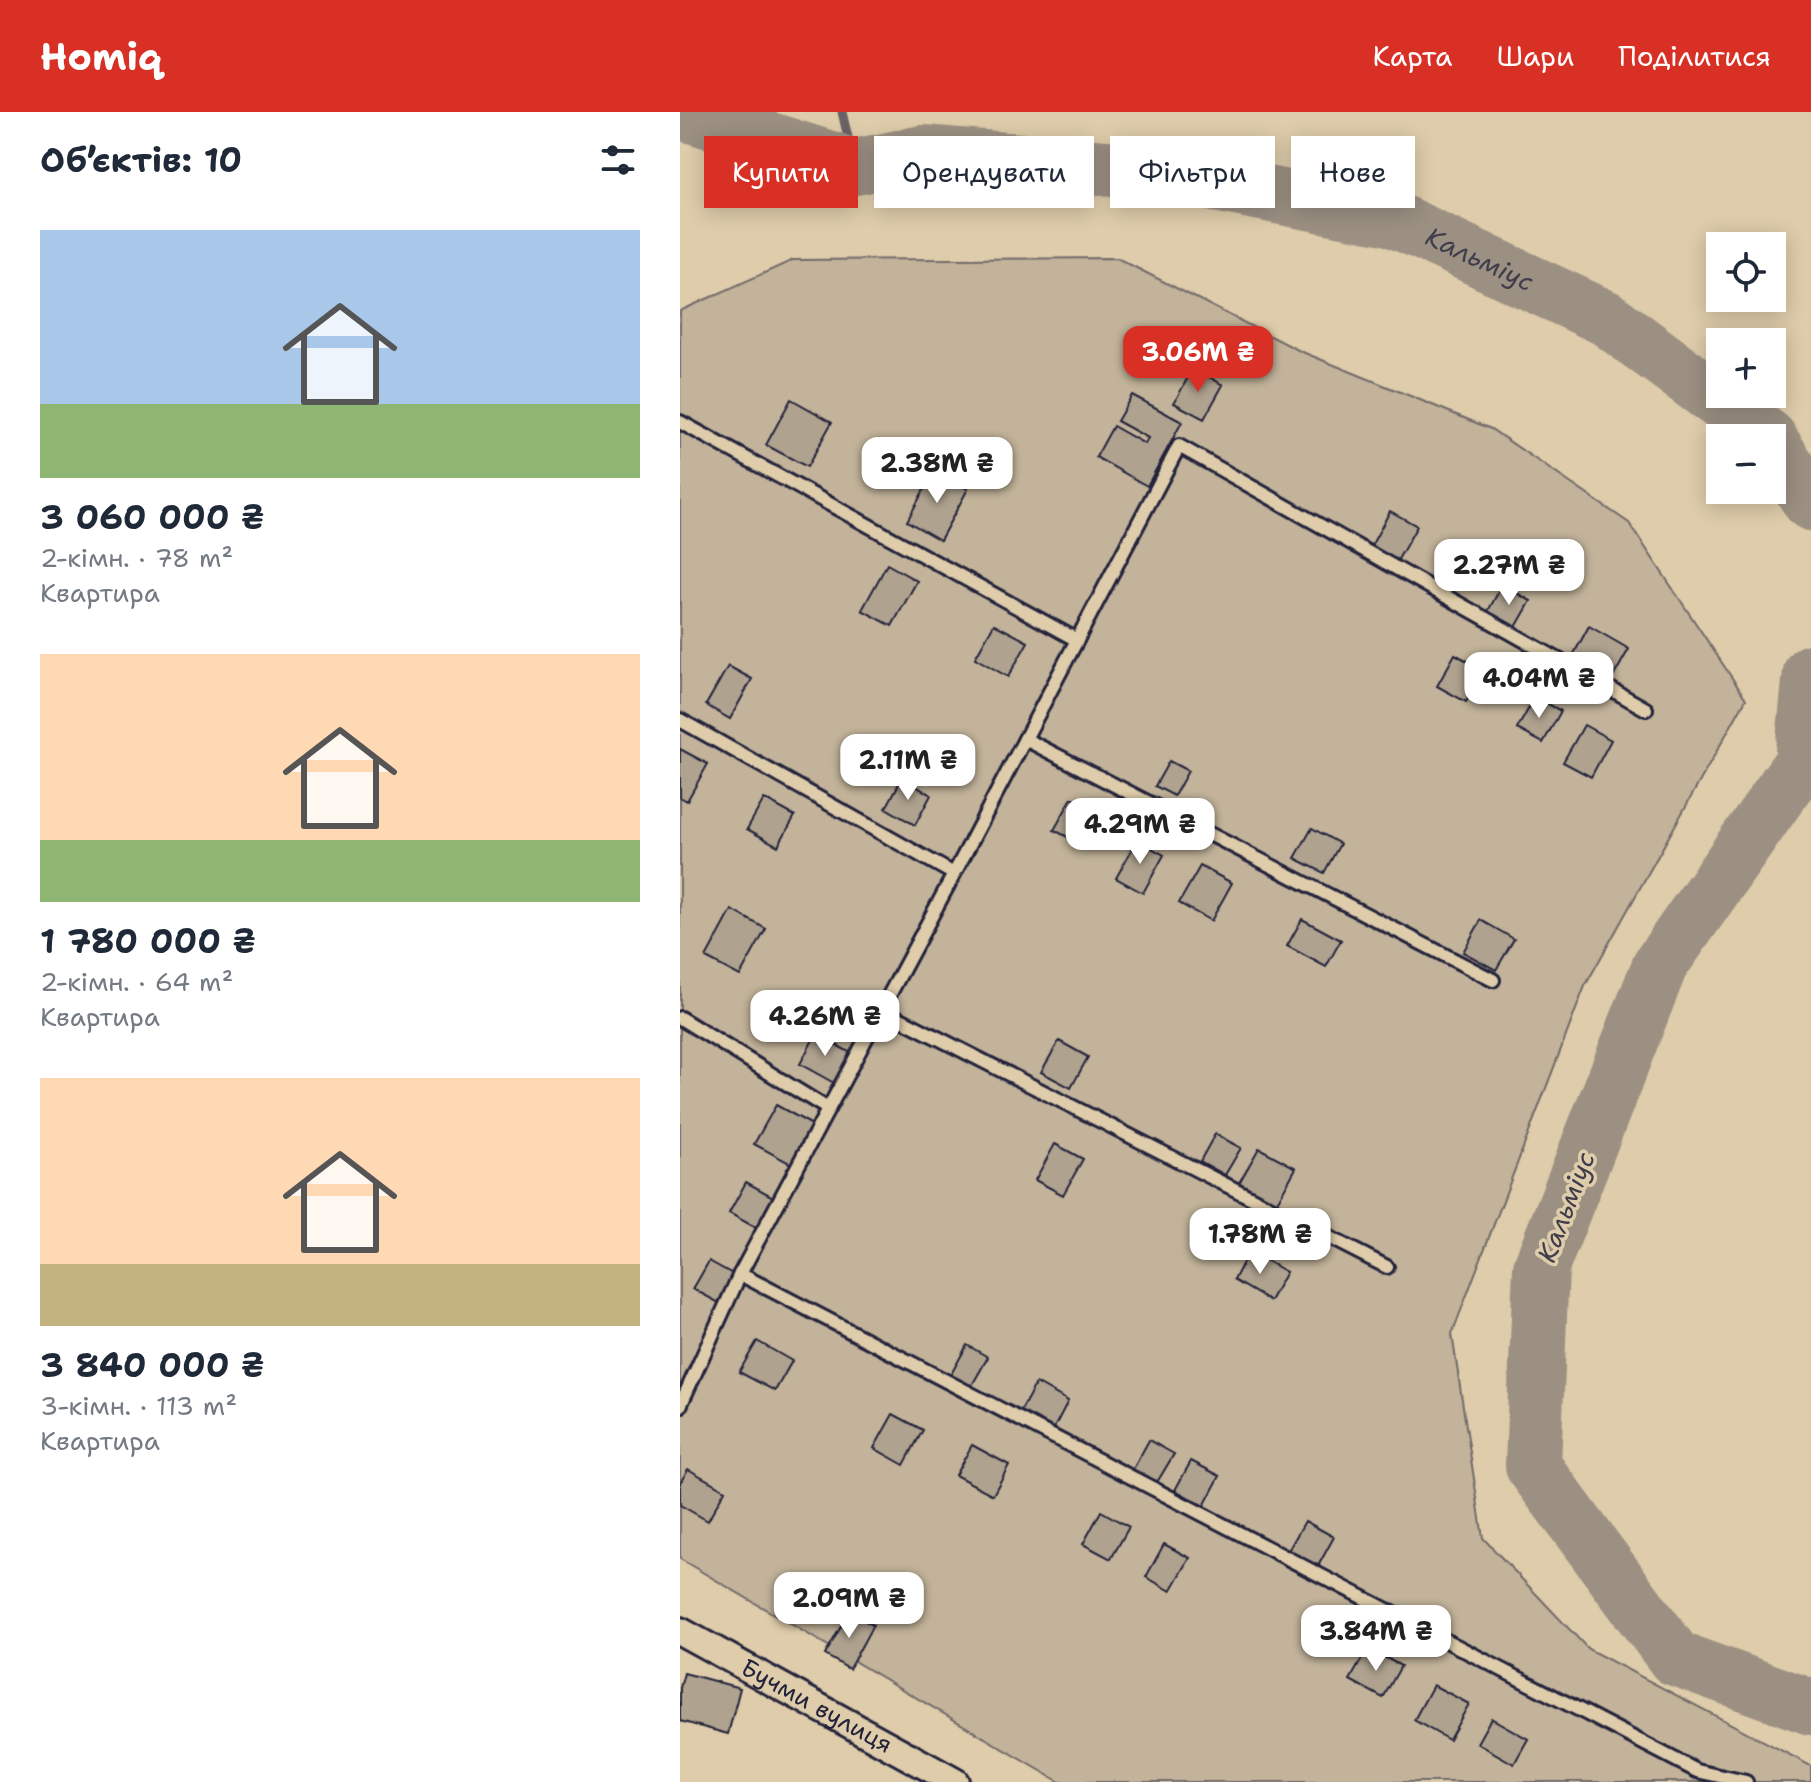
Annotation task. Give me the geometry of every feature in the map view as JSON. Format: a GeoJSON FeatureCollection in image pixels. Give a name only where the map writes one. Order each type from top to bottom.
{"type":"FeatureCollection","features":[{"type":"Feature","properties":{"kind":"street","name":"Бучми вулиця"},"geometry":{"type":"LineString","coordinates":[[680,1631],[955,1782]]}},
{"type":"Feature","properties":{"kind":"lane"},"geometry":{"type":"LineString","coordinates":[[680,422],[1077,640]]}},
{"type":"Feature","properties":{"kind":"lane"},"geometry":{"type":"LineString","coordinates":[[680,1406],[740,1274],[1179,446],[1646,709]]}},
{"type":"Feature","properties":{"kind":"lane"},"geometry":{"type":"LineString","coordinates":[[680,720],[954,874]]}},
{"type":"Feature","properties":{"kind":"lane"},"geometry":{"type":"LineString","coordinates":[[1025,739],[1493,980]]}},
{"type":"Feature","properties":{"kind":"lane"},"geometry":{"type":"LineString","coordinates":[[881,1009],[1387,1267]]}},
{"type":"Feature","properties":{"kind":"lane"},"geometry":{"type":"LineString","coordinates":[[680,1018],[828,1109]]}},
{"type":"Feature","properties":{"kind":"lane"},"geometry":{"type":"LineString","coordinates":[[740,1274],[1697,1771],[1746,1782]]}},
{"type":"Feature","properties":{"kind":"shaded area"},"geometry":{"type":"Polygon","coordinates":[[[1117,258],[1300,351],[1491,429],[1629,523],[1746,699],[1585,986],[1452,1334],[1483,1538],[1588,1649],[1811,1766],[1811,1782],[1060,1782],[680,1559],[680,311],[793,260],[1117,258]]]}},
{"type":"Feature","properties":{"kind":"building"},"geometry":{"type":"Polygon","coordinates":[[[1193,368],[1223,385],[1204,419],[1174,403],[1193,368]]]}},
{"type":"Feature","properties":{"kind":"building"},"geometry":{"type":"Polygon","coordinates":[[[1132,395],[1182,422],[1147,486],[1096,457],[1113,426],[1145,444],[1148,438],[1117,421],[1132,395]]]}},
{"type":"Feature","properties":{"kind":"building"},"geometry":{"type":"Polygon","coordinates":[[[791,399],[832,422],[807,467],[766,445],[791,399]]]}},
{"type":"Feature","properties":{"kind":"building"},"geometry":{"type":"Polygon","coordinates":[[[934,471],[968,489],[940,540],[907,521],[934,471]]]}},
{"type":"Feature","properties":{"kind":"building"},"geometry":{"type":"Polygon","coordinates":[[[1390,511],[1417,526],[1396,563],[1370,548],[1390,511]]]}},
{"type":"Feature","properties":{"kind":"building"},"geometry":{"type":"Polygon","coordinates":[[[887,564],[917,581],[892,626],[862,610],[887,564]]]}},
{"type":"Feature","properties":{"kind":"building"},"geometry":{"type":"Polygon","coordinates":[[[1502,585],[1531,601],[1515,629],[1487,613],[1502,585]]]}},
{"type":"Feature","properties":{"kind":"building"},"geometry":{"type":"Polygon","coordinates":[[[994,624],[1028,642],[1008,677],[975,658],[994,624]]]}},
{"type":"Feature","properties":{"kind":"building"},"geometry":{"type":"Polygon","coordinates":[[[1589,626],[1629,649],[1611,681],[1571,659],[1589,626]]]}},
{"type":"Feature","properties":{"kind":"building"},"geometry":{"type":"Polygon","coordinates":[[[1455,654],[1484,670],[1466,702],[1437,686],[1455,654]]]}},
{"type":"Feature","properties":{"kind":"building"},"geometry":{"type":"Polygon","coordinates":[[[728,666],[752,679],[730,719],[706,705],[728,666]]]}},
{"type":"Feature","properties":{"kind":"building"},"geometry":{"type":"Polygon","coordinates":[[[1535,697],[1561,711],[1543,743],[1517,729],[1535,697]]]}},
{"type":"Feature","properties":{"kind":"building"},"geometry":{"type":"Polygon","coordinates":[[[1584,725],[1611,740],[1591,777],[1563,762],[1584,725]]]}},
{"type":"Feature","properties":{"kind":"building"},"geometry":{"type":"Polygon","coordinates":[[[680,749],[708,764],[687,801],[680,797],[680,749]]]}},
{"type":"Feature","properties":{"kind":"building"},"geometry":{"type":"Polygon","coordinates":[[[1169,761],[1188,771],[1174,796],[1155,786],[1169,761]]]}},
{"type":"Feature","properties":{"kind":"building"},"geometry":{"type":"Polygon","coordinates":[[[902,778],[931,795],[915,825],[886,808],[902,778]]]}},
{"type":"Feature","properties":{"kind":"building"},"geometry":{"type":"Polygon","coordinates":[[[1072,798],[1100,813],[1083,845],[1054,830],[1072,798]]]}},
{"type":"Feature","properties":{"kind":"building"},"geometry":{"type":"Polygon","coordinates":[[[764,799],[795,816],[778,846],[747,829],[764,799]]]}},
{"type":"Feature","properties":{"kind":"building"},"geometry":{"type":"Polygon","coordinates":[[[1312,828],[1340,844],[1324,873],[1295,858],[1312,828]]]}},
{"type":"Feature","properties":{"kind":"building"},"geometry":{"type":"Polygon","coordinates":[[[1137,840],[1164,855],[1143,893],[1116,878],[1137,840]]]}},
{"type":"Feature","properties":{"kind":"building"},"geometry":{"type":"Polygon","coordinates":[[[1200,866],[1232,883],[1211,921],[1179,903],[1200,866]]]}},
{"type":"Feature","properties":{"kind":"building"},"geometry":{"type":"Polygon","coordinates":[[[732,910],[766,929],[740,976],[706,958],[732,910]]]}},
{"type":"Feature","properties":{"kind":"building"},"geometry":{"type":"Polygon","coordinates":[[[1302,919],[1341,940],[1326,967],[1287,946],[1302,919]]]}},
{"type":"Feature","properties":{"kind":"building"},"geometry":{"type":"Polygon","coordinates":[[[1481,920],[1514,939],[1496,970],[1463,952],[1481,920]]]}},
{"type":"Feature","properties":{"kind":"building"},"geometry":{"type":"Polygon","coordinates":[[[816,1034],[851,1053],[834,1083],[800,1064],[816,1034]]]}},
{"type":"Feature","properties":{"kind":"building"},"geometry":{"type":"Polygon","coordinates":[[[1059,1041],[1088,1057],[1071,1088],[1041,1072],[1059,1041]]]}},
{"type":"Feature","properties":{"kind":"building"},"geometry":{"type":"Polygon","coordinates":[[[776,1105],[814,1126],[793,1165],[754,1144],[776,1105]]]}},
{"type":"Feature","properties":{"kind":"building"},"geometry":{"type":"Polygon","coordinates":[[[1215,1134],[1241,1148],[1225,1175],[1200,1161],[1215,1134]]]}},
{"type":"Feature","properties":{"kind":"building"},"geometry":{"type":"Polygon","coordinates":[[[1055,1144],[1083,1159],[1063,1195],[1035,1180],[1055,1144]]]}},
{"type":"Feature","properties":{"kind":"building"},"geometry":{"type":"Polygon","coordinates":[[[1259,1148],[1296,1168],[1276,1204],[1239,1183],[1259,1148]]]}},
{"type":"Feature","properties":{"kind":"building"},"geometry":{"type":"Polygon","coordinates":[[[746,1182],[775,1198],[758,1229],[729,1213],[746,1182]]]}},
{"type":"Feature","properties":{"kind":"building"},"geometry":{"type":"Polygon","coordinates":[[[1249,1251],[1286,1272],[1270,1301],[1234,1280],[1249,1251]]]}},
{"type":"Feature","properties":{"kind":"building"},"geometry":{"type":"Polygon","coordinates":[[[709,1261],[736,1276],[721,1304],[693,1289],[709,1261]]]}},
{"type":"Feature","properties":{"kind":"building"},"geometry":{"type":"Polygon","coordinates":[[[757,1341],[792,1361],[775,1391],[739,1372],[757,1341]]]}},
{"type":"Feature","properties":{"kind":"building"},"geometry":{"type":"Polygon","coordinates":[[[967,1345],[988,1357],[971,1387],[950,1376],[967,1345]]]}},
{"type":"Feature","properties":{"kind":"building"},"geometry":{"type":"Polygon","coordinates":[[[1036,1383],[1068,1401],[1053,1430],[1020,1412],[1036,1383]]]}},
{"type":"Feature","properties":{"kind":"building"},"geometry":{"type":"Polygon","coordinates":[[[893,1414],[923,1430],[904,1465],[874,1448],[893,1414]]]}},
{"type":"Feature","properties":{"kind":"building"},"geometry":{"type":"Polygon","coordinates":[[[1149,1440],[1174,1454],[1156,1484],[1132,1471],[1149,1440]]]}},
{"type":"Feature","properties":{"kind":"building"},"geometry":{"type":"Polygon","coordinates":[[[972,1445],[1009,1465],[993,1495],[955,1475],[972,1445]]]}},
{"type":"Feature","properties":{"kind":"building"},"geometry":{"type":"Polygon","coordinates":[[[1191,1461],[1220,1476],[1204,1506],[1175,1490],[1191,1461]]]}},
{"type":"Feature","properties":{"kind":"building"},"geometry":{"type":"Polygon","coordinates":[[[688,1469],[725,1490],[708,1521],[680,1505],[680,1483],[688,1469]]]}},
{"type":"Feature","properties":{"kind":"building"},"geometry":{"type":"Polygon","coordinates":[[[1101,1511],[1129,1527],[1111,1559],[1083,1544],[1101,1511]]]}},
{"type":"Feature","properties":{"kind":"building"},"geometry":{"type":"Polygon","coordinates":[[[1305,1521],[1334,1537],[1317,1568],[1288,1551],[1305,1521]]]}},
{"type":"Feature","properties":{"kind":"building"},"geometry":{"type":"Polygon","coordinates":[[[1164,1544],[1190,1558],[1171,1591],[1146,1577],[1164,1544]]]}},
{"type":"Feature","properties":{"kind":"building"},"geometry":{"type":"Polygon","coordinates":[[[849,1612],[873,1625],[849,1669],[825,1655],[849,1612]]]}},
{"type":"Feature","properties":{"kind":"building"},"geometry":{"type":"Polygon","coordinates":[[[1368,1648],[1401,1666],[1383,1698],[1350,1680],[1368,1648]]]}},
{"type":"Feature","properties":{"kind":"building"},"geometry":{"type":"Polygon","coordinates":[[[684,1673],[740,1688],[728,1734],[680,1721],[680,1688],[684,1673]]]}},
{"type":"Feature","properties":{"kind":"building"},"geometry":{"type":"Polygon","coordinates":[[[1433,1685],[1469,1704],[1449,1740],[1414,1720],[1433,1685]]]}},
{"type":"Feature","properties":{"kind":"building"},"geometry":{"type":"Polygon","coordinates":[[[1491,1718],[1528,1739],[1514,1764],[1477,1743],[1491,1718]]]}},
{"type":"Feature","properties":{"kind":"waterway","name":"Кальміус"},"geometry":{"type":"LineString","coordinates":[[682,112],[855,167],[923,153],[1153,172],[1391,218],[1606,318],[1750,424]]}},
{"type":"Feature","properties":{"kind":"waterway"},"geometry":{"type":"LineString","coordinates":[[842,112],[848,136]]}},
{"type":"Feature","properties":{"kind":"waterway","name":"Кальміус"},"geometry":{"type":"LineString","coordinates":[[1786,465],[1811,503]]}},
{"type":"Feature","properties":{"kind":"waterway","name":"Кальміус"},"geometry":{"type":"LineString","coordinates":[[1811,672],[1802,762],[1660,965],[1541,1267],[1533,1466],[1675,1658],[1811,1707]]}}]}
